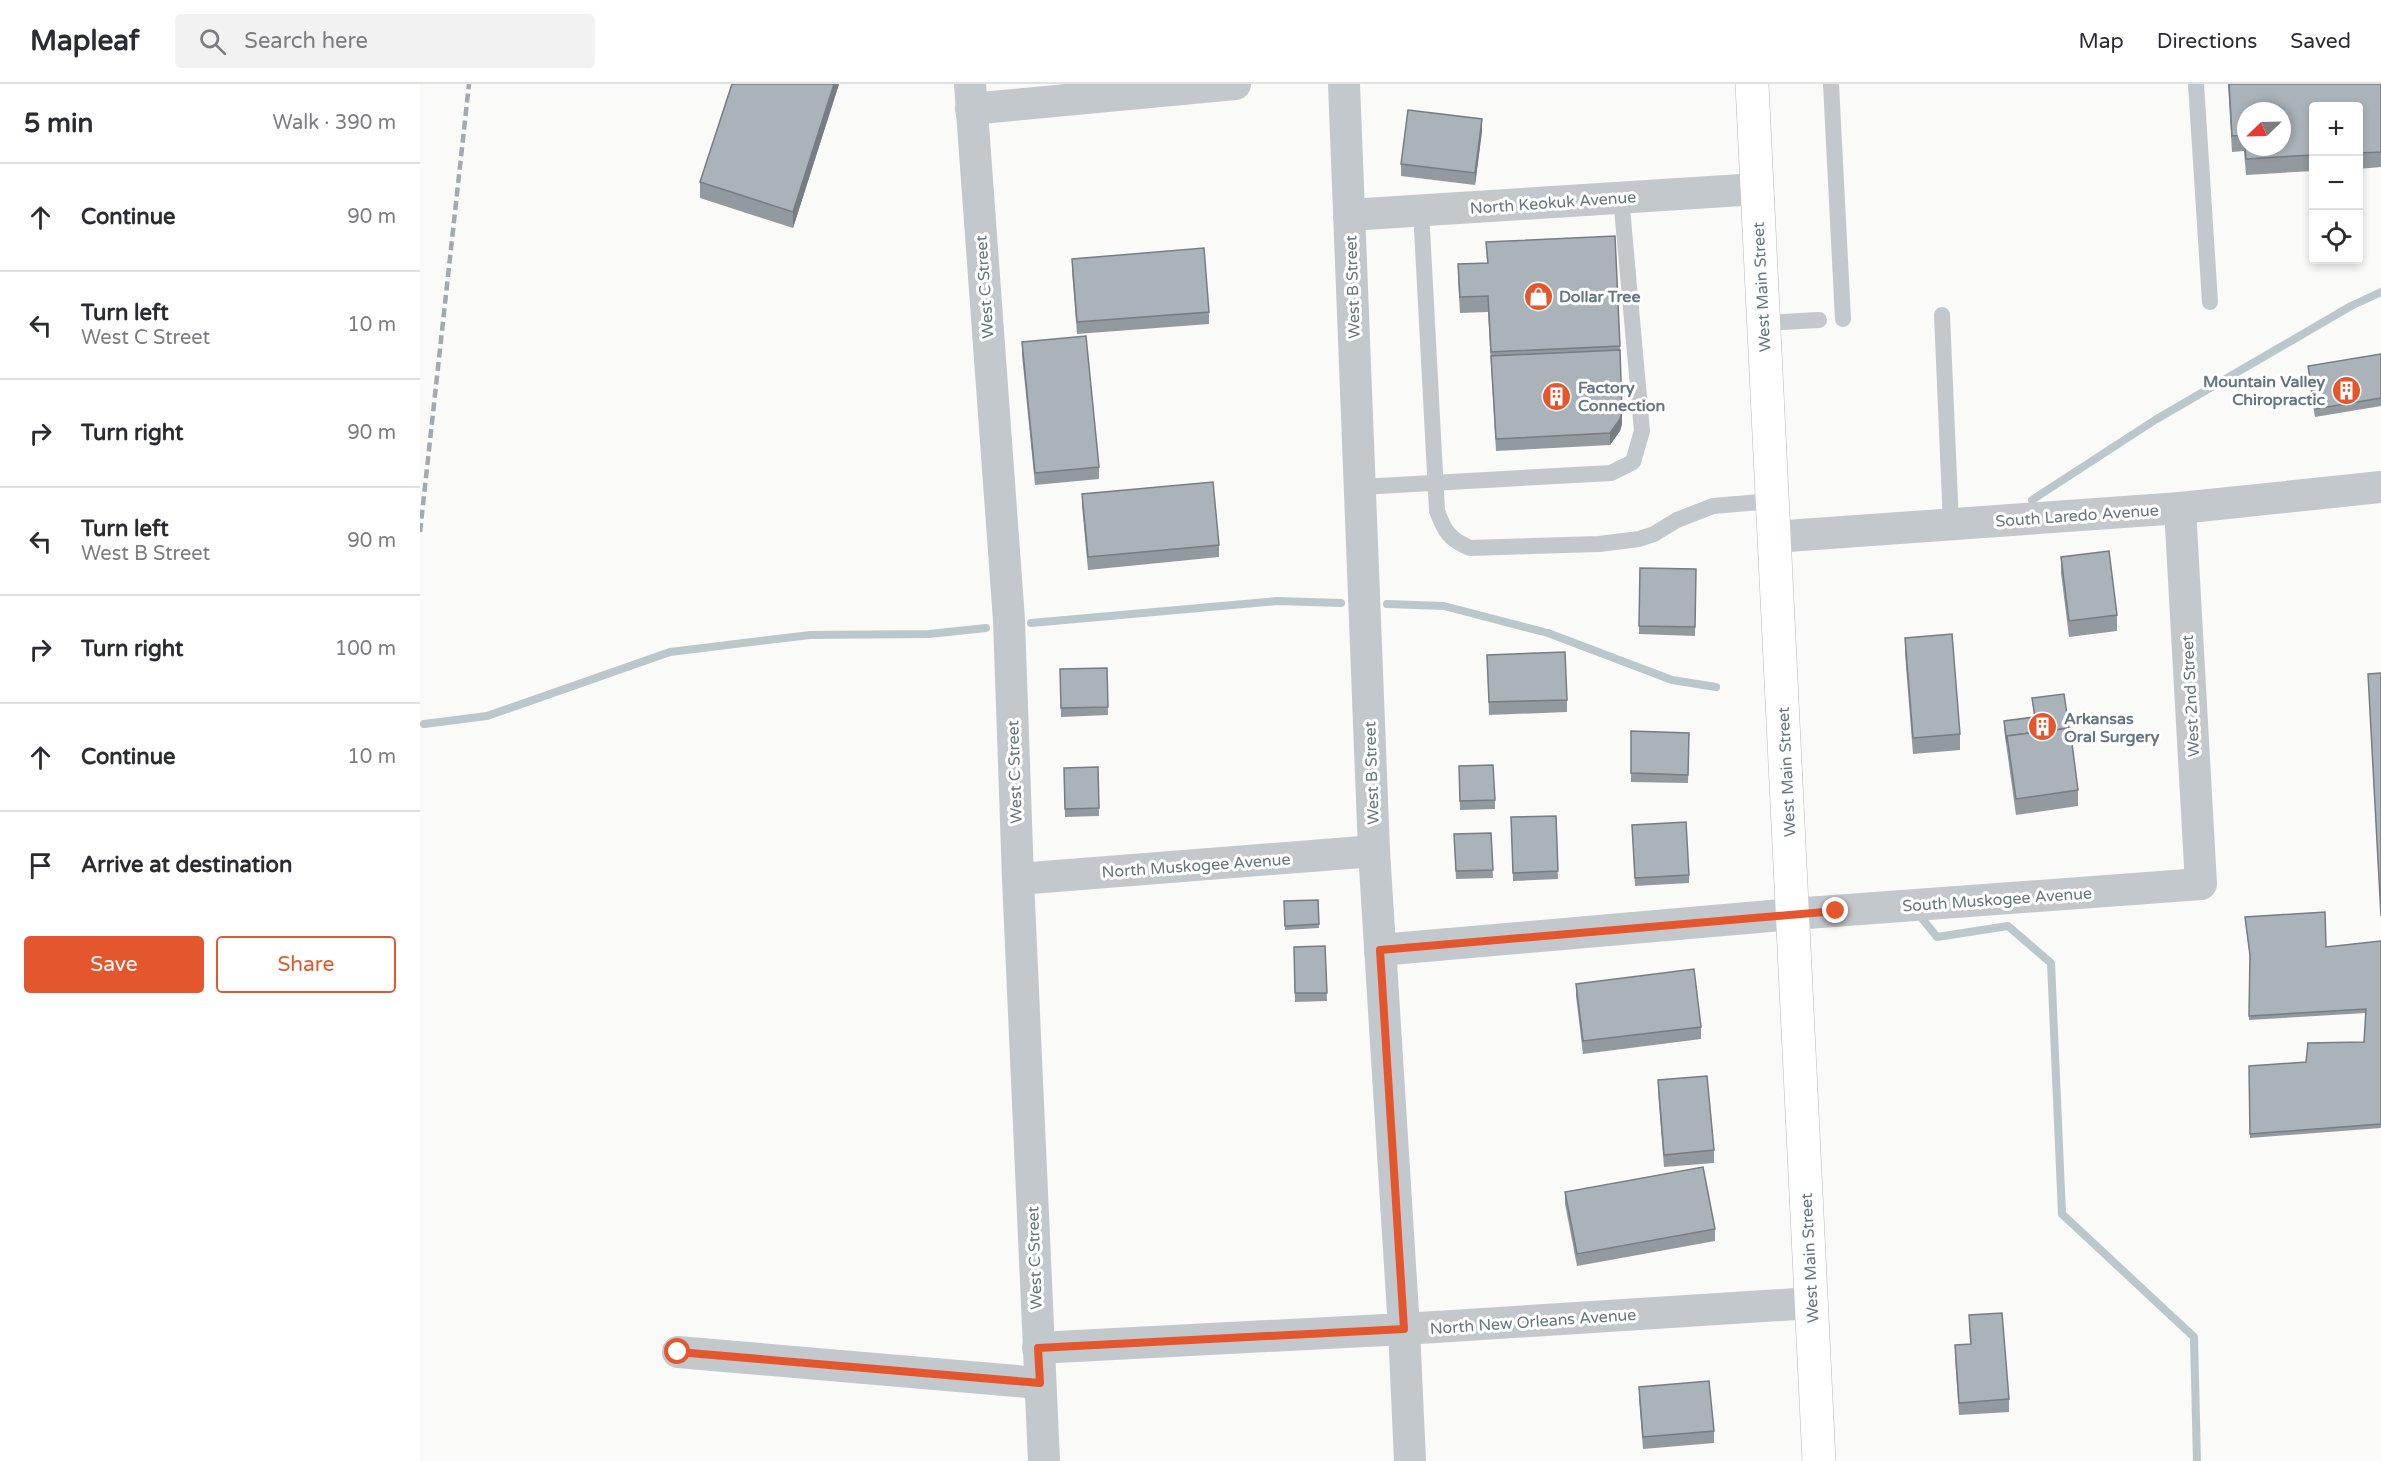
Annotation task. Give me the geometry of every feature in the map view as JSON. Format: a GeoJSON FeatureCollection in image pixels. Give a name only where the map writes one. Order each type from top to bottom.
{"type":"FeatureCollection","features":[{"type":"Feature","properties":{"kind":"main road","name":"West Main Street"},"geometry":{"type":"LineString","coordinates":[[1752,84],[1819,1461]]}},
{"type":"Feature","properties":{"kind":"street"},"geometry":{"type":"LineString","coordinates":[[970,96],[1235,84]]}},
{"type":"Feature","properties":{"kind":"street","name":"West B Street"},"geometry":{"type":"LineString","coordinates":[[1344,84],[1374,851],[1410,1461]]}},
{"type":"Feature","properties":{"kind":"street","name":"West C Street"},"geometry":{"type":"LineString","coordinates":[[970,96],[1009,620],[1044,1461]]}},
{"type":"Feature","properties":{"kind":"street","name":"North Keokuk Avenue"},"geometry":{"type":"LineString","coordinates":[[1349,214],[1757,189]]}},
{"type":"Feature","properties":{"kind":"street","name":"South Laredo Avenue"},"geometry":{"type":"LineString","coordinates":[[1773,537],[2180,508],[2381,487]]}},
{"type":"Feature","properties":{"kind":"street","name":"West 2nd Street"},"geometry":{"type":"LineString","coordinates":[[2180,508],[2201,884]]}},
{"type":"Feature","properties":{"kind":"street","name":"North Muskogee Avenue"},"geometry":{"type":"LineString","coordinates":[[1018,879],[1374,851]]}},
{"type":"Feature","properties":{"kind":"street","name":"South Muskogee Avenue"},"geometry":{"type":"LineString","coordinates":[[1793,914],[2201,884]]}},
{"type":"Feature","properties":{"kind":"street"},"geometry":{"type":"LineString","coordinates":[[1380,950],[1793,914]]}},
{"type":"Feature","properties":{"kind":"street","name":"North New Orleans Avenue"},"geometry":{"type":"LineString","coordinates":[[1038,1348],[1404,1329],[1812,1303]]}},
{"type":"Feature","properties":{"kind":"street"},"geometry":{"type":"LineString","coordinates":[[678,1352],[1040,1383]]}},
{"type":"Feature","properties":{"kind":"lane"},"geometry":{"type":"LineString","coordinates":[[1831,84],[1843,320]]}},
{"type":"Feature","properties":{"kind":"lane"},"geometry":{"type":"LineString","coordinates":[[2196,84],[2210,302]]}},
{"type":"Feature","properties":{"kind":"lane"},"geometry":{"type":"LineString","coordinates":[[1360,487],[1611,473],[1633,462],[1642,431],[1621,197]]}},
{"type":"Feature","properties":{"kind":"lane"},"geometry":{"type":"LineString","coordinates":[[1421,210],[1437,511],[1443,529],[1454,542],[1470,548],[1599,544],[1639,539],[1654,534],[1677,520],[1713,506],[1772,501]]}},
{"type":"Feature","properties":{"kind":"lane"},"geometry":{"type":"LineString","coordinates":[[1942,315],[1951,524]]}},
{"type":"Feature","properties":{"kind":"lane"},"geometry":{"type":"LineString","coordinates":[[1763,323],[1819,320]]}},
{"type":"Feature","properties":{"kind":"building"},"geometry":{"type":"Polygon","coordinates":[[[732,84],[834,84],[793,212],[700,182],[732,84]]]}},
{"type":"Feature","properties":{"kind":"building"},"geometry":{"type":"Polygon","coordinates":[[[2229,84],[2381,84],[2381,152],[2363,153],[2363,102],[2309,102],[2309,155],[2246,159],[2246,156],[2291,156],[2291,102],[2237,102],[2237,136],[2232,136],[2229,84]]]}},
{"type":"Feature","properties":{"kind":"building"},"geometry":{"type":"Polygon","coordinates":[[[1408,110],[1482,119],[1475,173],[1401,164],[1408,110]]]}},
{"type":"Feature","properties":{"kind":"building","name":"Dollar Tree"},"geometry":{"type":"Polygon","coordinates":[[[1615,236],[1620,346],[1491,352],[1488,296],[1460,297],[1458,264],[1488,263],[1486,242],[1615,236]]]}},
{"type":"Feature","properties":{"kind":"building"},"geometry":{"type":"Polygon","coordinates":[[[1204,248],[1209,312],[1077,322],[1072,259],[1204,248]]]}},
{"type":"Feature","properties":{"kind":"building"},"geometry":{"type":"Polygon","coordinates":[[[1086,336],[1099,467],[1035,473],[1022,342],[1086,336]]]}},
{"type":"Feature","properties":{"kind":"building","name":"Factory Connection"},"geometry":{"type":"Polygon","coordinates":[[[1620,350],[1622,412],[1610,433],[1496,439],[1491,356],[1620,350]]]}},
{"type":"Feature","properties":{"kind":"building","name":"Mountain Valley Chiropractic"},"geometry":{"type":"Polygon","coordinates":[[[2381,354],[2381,398],[2315,409],[2308,366],[2381,354]]]}},
{"type":"Feature","properties":{"kind":"building"},"geometry":{"type":"Polygon","coordinates":[[[1213,482],[1219,545],[1088,557],[1082,494],[1213,482]]]}},
{"type":"Feature","properties":{"kind":"building"},"geometry":{"type":"Polygon","coordinates":[[[2109,551],[2117,615],[2069,621],[2061,557],[2109,551]]]}},
{"type":"Feature","properties":{"kind":"building"},"geometry":{"type":"Polygon","coordinates":[[[1640,568],[1696,569],[1695,627],[1639,626],[1640,568]]]}},
{"type":"Feature","properties":{"kind":"building"},"geometry":{"type":"Polygon","coordinates":[[[1952,634],[1960,734],[1913,738],[1905,638],[1952,634]]]}},
{"type":"Feature","properties":{"kind":"building"},"geometry":{"type":"Polygon","coordinates":[[[1565,652],[1567,700],[1489,702],[1487,655],[1565,652]]]}},
{"type":"Feature","properties":{"kind":"building"},"geometry":{"type":"Polygon","coordinates":[[[1107,668],[1108,707],[1061,708],[1060,669],[1107,668]]]}},
{"type":"Feature","properties":{"kind":"building"},"geometry":{"type":"Polygon","coordinates":[[[2381,673],[2381,916],[2368,674],[2381,673]]]}},
{"type":"Feature","properties":{"kind":"building"},"geometry":{"type":"Polygon","coordinates":[[[2064,694],[2069,728],[2007,736],[2007,743],[2004,721],[2035,717],[2032,698],[2064,694]]]}},
{"type":"Feature","properties":{"kind":"building"},"geometry":{"type":"Polygon","coordinates":[[[2070,728],[2078,790],[2016,799],[2007,736],[2070,728]]]}},
{"type":"Feature","properties":{"kind":"building"},"geometry":{"type":"Polygon","coordinates":[[[1631,731],[1689,733],[1688,775],[1631,773],[1631,731]]]}},
{"type":"Feature","properties":{"kind":"building"},"geometry":{"type":"Polygon","coordinates":[[[1493,765],[1495,800],[1460,801],[1459,766],[1493,765]]]}},
{"type":"Feature","properties":{"kind":"building"},"geometry":{"type":"Polygon","coordinates":[[[1098,767],[1099,808],[1065,809],[1064,768],[1098,767]]]}},
{"type":"Feature","properties":{"kind":"building"},"geometry":{"type":"Polygon","coordinates":[[[1556,816],[1558,871],[1513,873],[1511,817],[1556,816]]]}},
{"type":"Feature","properties":{"kind":"building"},"geometry":{"type":"Polygon","coordinates":[[[1686,822],[1689,875],[1635,878],[1632,825],[1686,822]]]}},
{"type":"Feature","properties":{"kind":"building"},"geometry":{"type":"Polygon","coordinates":[[[1491,833],[1493,870],[1456,871],[1454,834],[1491,833]]]}},
{"type":"Feature","properties":{"kind":"building"},"geometry":{"type":"Polygon","coordinates":[[[1318,900],[1319,924],[1285,926],[1284,901],[1318,900]]]}},
{"type":"Feature","properties":{"kind":"building"},"geometry":{"type":"Polygon","coordinates":[[[2325,912],[2326,947],[2381,941],[2381,1124],[2250,1134],[2249,1066],[2306,1062],[2308,1043],[2364,1042],[2366,1009],[2249,1016],[2250,955],[2245,917],[2325,912]]]}},
{"type":"Feature","properties":{"kind":"building"},"geometry":{"type":"Polygon","coordinates":[[[1325,946],[1327,993],[1295,993],[1294,947],[1325,946]]]}},
{"type":"Feature","properties":{"kind":"building"},"geometry":{"type":"Polygon","coordinates":[[[1694,969],[1701,1027],[1583,1041],[1576,984],[1694,969]]]}},
{"type":"Feature","properties":{"kind":"building"},"geometry":{"type":"Polygon","coordinates":[[[1707,1076],[1714,1150],[1664,1155],[1658,1080],[1707,1076]]]}},
{"type":"Feature","properties":{"kind":"building"},"geometry":{"type":"Polygon","coordinates":[[[1703,1167],[1715,1229],[1577,1254],[1565,1192],[1703,1167]]]}},
{"type":"Feature","properties":{"kind":"building"},"geometry":{"type":"Polygon","coordinates":[[[2002,1313],[2009,1399],[1959,1403],[1955,1345],[1971,1344],[1969,1315],[2002,1313]]]}},
{"type":"Feature","properties":{"kind":"building"},"geometry":{"type":"Polygon","coordinates":[[[1709,1381],[1714,1431],[1643,1437],[1639,1387],[1709,1381]]]}},
{"type":"Feature","properties":{"kind":"waterway"},"geometry":{"type":"LineString","coordinates":[[2032,500],[2155,420],[2351,306],[2381,292]]}},
{"type":"Feature","properties":{"kind":"waterway"},"geometry":{"type":"LineString","coordinates":[[1031,623],[1277,601],[1341,603]]}},
{"type":"Feature","properties":{"kind":"waterway"},"geometry":{"type":"LineString","coordinates":[[1387,604],[1444,606],[1548,633],[1672,680],[1716,687]]}},
{"type":"Feature","properties":{"kind":"waterway"},"geometry":{"type":"LineString","coordinates":[[424,724],[487,716],[670,652],[810,635],[929,634],[986,628]]}},
{"type":"Feature","properties":{"kind":"waterway"},"geometry":{"type":"LineString","coordinates":[[1920,916],[1937,937],[2008,926],[2051,963],[2062,1214],[2194,1337],[2197,1461]]}},
{"type":"Feature","properties":{"kind":"railway"},"geometry":{"type":"LineString","coordinates":[[420,532],[469,84]]}},
{"type":"Feature","properties":{"kind":"place","name":"Dollar Tree"},"geometry":{"type":"Point","coordinates":[1538,296]}},
{"type":"Feature","properties":{"kind":"place","name":"Mountain Valley Chiropractic"},"geometry":{"type":"Point","coordinates":[2346,390]}},
{"type":"Feature","properties":{"kind":"place","name":"Factory Connection"},"geometry":{"type":"Point","coordinates":[1557,396]}},
{"type":"Feature","properties":{"kind":"place","name":"Arkansas Oral Surgery"},"geometry":{"type":"Point","coordinates":[2043,727]}},
{"type":"Feature","properties":{"kind":"route"},"geometry":{"type":"LineString","coordinates":[[678,1352],[1040,1383],[1038,1348],[1404,1329],[1380,950],[1836,911]]}}]}
